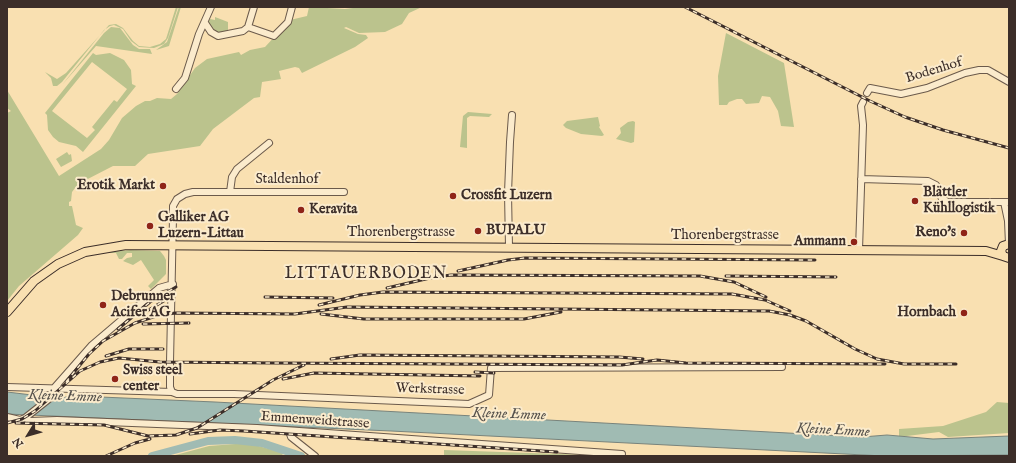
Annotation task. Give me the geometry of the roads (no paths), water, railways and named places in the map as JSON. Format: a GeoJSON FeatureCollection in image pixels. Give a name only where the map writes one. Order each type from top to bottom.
{"type":"FeatureCollection","features":[{"type":"Feature","properties":{"kind":"main road","name":"Thorenbergstrasse"},"geometry":{"type":"LineString","coordinates":[[986,251],[1007,245]]}},
{"type":"Feature","properties":{"kind":"main road"},"geometry":{"type":"LineString","coordinates":[[1006,257],[1001,251],[1007,245]]}},
{"type":"Feature","properties":{"kind":"main road","name":"Thorenbergstrasse"},"geometry":{"type":"LineString","coordinates":[[7,312],[23,292],[39,277],[58,264],[77,255],[118,246],[510,247],[986,251],[1006,257]]}},
{"type":"Feature","properties":{"kind":"street"},"geometry":{"type":"LineString","coordinates":[[176,89],[186,78],[199,34],[211,7]]}},
{"type":"Feature","properties":{"kind":"street"},"geometry":{"type":"LineString","coordinates":[[205,23],[211,32],[218,36],[243,31],[248,27],[254,7]]}},
{"type":"Feature","properties":{"kind":"street"},"geometry":{"type":"LineString","coordinates":[[248,27],[274,36],[288,22],[292,7]]}},
{"type":"Feature","properties":{"kind":"street","name":"Bodenhof"},"geometry":{"type":"LineString","coordinates":[[867,93],[870,88],[901,94],[927,88],[965,73],[988,70],[1009,82]]}},
{"type":"Feature","properties":{"kind":"street"},"geometry":{"type":"LineString","coordinates":[[859,250],[863,125],[862,102]]}},
{"type":"Feature","properties":{"kind":"street"},"geometry":{"type":"LineString","coordinates":[[510,247],[508,186],[512,114]]}},
{"type":"Feature","properties":{"kind":"street","name":"Staldenhof"},"geometry":{"type":"LineString","coordinates":[[230,192],[232,177],[238,169],[269,143]]}},
{"type":"Feature","properties":{"kind":"street"},"geometry":{"type":"LineString","coordinates":[[861,179],[928,181],[936,185],[940,196],[946,202],[1006,202],[1008,221],[1007,245]]}},
{"type":"Feature","properties":{"kind":"street","name":"Staldenhof"},"geometry":{"type":"LineString","coordinates":[[172,246],[173,209],[179,197],[193,192],[344,192]]}},
{"type":"Feature","properties":{"kind":"street"},"geometry":{"type":"LineString","coordinates":[[172,246],[173,284],[170,362],[170,388],[172,392]]}},
{"type":"Feature","properties":{"kind":"street"},"geometry":{"type":"LineString","coordinates":[[26,417],[53,396],[55,387],[92,345],[157,289],[165,285],[173,284]]}},
{"type":"Feature","properties":{"kind":"street","name":"Werkstrasse"},"geometry":{"type":"LineString","coordinates":[[7,387],[55,387],[172,392],[177,394],[234,394],[469,404],[489,395],[491,368],[782,367]]}},
{"type":"Feature","properties":{"kind":"street","name":"Emmenweidstrasse"},"geometry":{"type":"LineString","coordinates":[[7,417],[20,420],[26,417],[30,421],[57,420],[289,431],[622,454]]}},
{"type":"Feature","properties":{"kind":"street"},"geometry":{"type":"LineString","coordinates":[[289,431],[291,437],[315,456]]}},
{"type":"Feature","properties":{"kind":"water"},"geometry":{"type":"Polygon","coordinates":[[[7,392],[57,398],[78,396],[215,402],[862,437],[887,435],[933,439],[1009,436],[1009,455],[884,456],[391,431],[7,414],[7,392]]]}},
{"type":"Feature","properties":{"kind":"waterway"},"geometry":{"type":"LineString","coordinates":[[152,456],[208,441],[235,440],[262,443],[301,456]]}},
{"type":"Feature","properties":{"kind":"railway"},"geometry":{"type":"LineString","coordinates":[[685,7],[870,101],[905,117],[943,130],[1009,148]]}},
{"type":"Feature","properties":{"kind":"railway"},"geometry":{"type":"LineString","coordinates":[[458,271],[508,260],[525,258],[815,260]]}},
{"type":"Feature","properties":{"kind":"railway"},"geometry":{"type":"LineString","coordinates":[[387,288],[430,278],[451,275],[700,276],[734,282],[766,297]]}},
{"type":"Feature","properties":{"kind":"railway"},"geometry":{"type":"LineString","coordinates":[[726,276],[836,277]]}},
{"type":"Feature","properties":{"kind":"railway"},"geometry":{"type":"LineString","coordinates":[[118,329],[150,302],[176,287]]}},
{"type":"Feature","properties":{"kind":"railway"},"geometry":{"type":"LineString","coordinates":[[319,305],[360,295],[383,292],[732,294],[765,300],[790,311]]}},
{"type":"Feature","properties":{"kind":"railway"},"geometry":{"type":"LineString","coordinates":[[265,297],[333,298]]}},
{"type":"Feature","properties":{"kind":"railway"},"geometry":{"type":"LineString","coordinates":[[142,314],[167,299]]}},
{"type":"Feature","properties":{"kind":"railway"},"geometry":{"type":"LineString","coordinates":[[66,382],[89,354],[103,341],[135,323],[156,316],[175,313],[295,314],[347,307],[769,311],[790,315],[806,321],[855,349],[877,359],[904,364],[956,364]]}},
{"type":"Feature","properties":{"kind":"railway"},"geometry":{"type":"LineString","coordinates":[[321,314],[364,319],[524,319],[561,312]]}},
{"type":"Feature","properties":{"kind":"railway"},"geometry":{"type":"LineString","coordinates":[[143,324],[189,323]]}},
{"type":"Feature","properties":{"kind":"railway"},"geometry":{"type":"LineString","coordinates":[[106,356],[129,349],[163,349]]}},
{"type":"Feature","properties":{"kind":"railway"},"geometry":{"type":"LineString","coordinates":[[331,359],[360,355],[619,357],[643,359]]}},
{"type":"Feature","properties":{"kind":"railway"},"geometry":{"type":"LineString","coordinates":[[7,423],[22,419],[35,411],[80,371],[100,362],[119,358],[160,362],[274,363],[622,365],[657,360],[686,363],[885,364]]}},
{"type":"Feature","properties":{"kind":"railway"},"geometry":{"type":"LineString","coordinates":[[16,423],[104,425],[148,436],[176,435],[197,428],[273,380],[304,365]]}},
{"type":"Feature","properties":{"kind":"railway"},"geometry":{"type":"LineString","coordinates":[[475,372],[494,373]]}},
{"type":"Feature","properties":{"kind":"railway"},"geometry":{"type":"LineString","coordinates":[[283,379],[314,373],[480,376]]}},
{"type":"Feature","properties":{"kind":"railway"},"geometry":{"type":"LineString","coordinates":[[190,434],[220,430],[244,431],[557,452]]}},
{"type":"Feature","properties":{"kind":"railway"},"geometry":{"type":"LineString","coordinates":[[106,456],[135,443],[150,439]]}},
{"type":"Feature","properties":{"kind":"place","name":"Erotik Markt"},"geometry":{"type":"Point","coordinates":[163,186]}},
{"type":"Feature","properties":{"kind":"place","name":"Crossfit Luzern"},"geometry":{"type":"Point","coordinates":[453,196]}},
{"type":"Feature","properties":{"kind":"place","name":"Blättler Kühllogistik"},"geometry":{"type":"Point","coordinates":[915,201]}},
{"type":"Feature","properties":{"kind":"place","name":"Keravita"},"geometry":{"type":"Point","coordinates":[301,210]}},
{"type":"Feature","properties":{"kind":"place","name":"Galliker AG Luzern-Littau"},"geometry":{"type":"Point","coordinates":[150,226]}},
{"type":"Feature","properties":{"kind":"place","name":"BUPALU"},"geometry":{"type":"Point","coordinates":[478,231]}},
{"type":"Feature","properties":{"kind":"place","name":"Reno's"},"geometry":{"type":"Point","coordinates":[964,233]}},
{"type":"Feature","properties":{"kind":"place","name":"Ammann"},"geometry":{"type":"Point","coordinates":[854,242]}},
{"type":"Feature","properties":{"kind":"place","name":"Debrunner Acifer AG"},"geometry":{"type":"Point","coordinates":[103,305]}},
{"type":"Feature","properties":{"kind":"place","name":"Hornbach"},"geometry":{"type":"Point","coordinates":[964,313]}},
{"type":"Feature","properties":{"kind":"place","name":"Swiss steel center"},"geometry":{"type":"Point","coordinates":[115,379]}},
{"type":"Feature","properties":{"kind":"district","name":"LITTAUERBODEN"},"geometry":{"type":"Point","coordinates":[366,275]}},
{"type":"Feature","properties":{"kind":"water label","name":"Kleine Emme"},"geometry":{"type":"Point","coordinates":[65,397]}},
{"type":"Feature","properties":{"kind":"water label","name":"Kleine Emme"},"geometry":{"type":"Point","coordinates":[509,415]}},
{"type":"Feature","properties":{"kind":"water label","name":"Kleine Emme"},"geometry":{"type":"Point","coordinates":[833,431]}}]}
